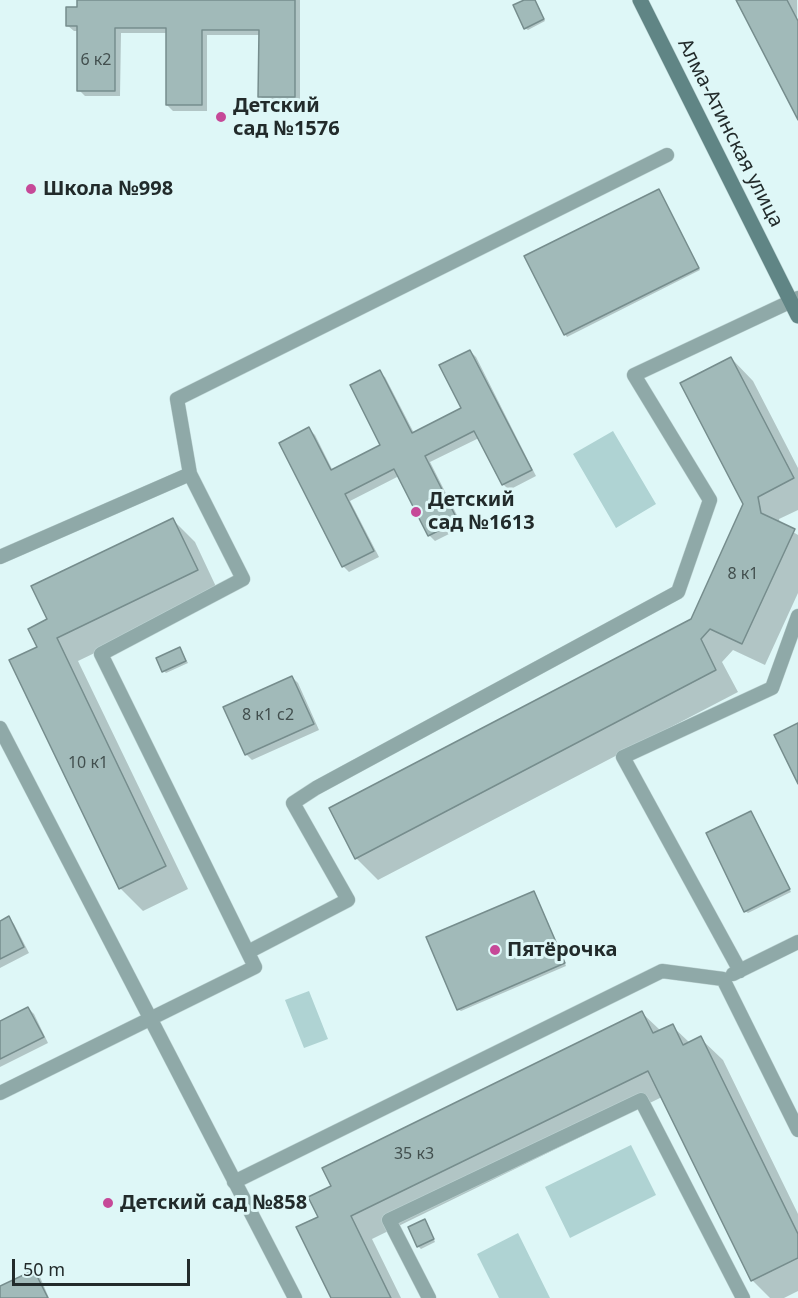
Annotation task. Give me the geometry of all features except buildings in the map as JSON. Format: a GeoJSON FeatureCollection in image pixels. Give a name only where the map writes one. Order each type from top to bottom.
{"type":"FeatureCollection","features":[{"type":"Feature","properties":{"kind":"street","name":"Алма-Атинская улица"},"geometry":{"type":"LineString","coordinates":[[640,0],[794,299],[798,316]]}},
{"type":"Feature","properties":{"kind":"lane"},"geometry":{"type":"LineString","coordinates":[[0,1093],[255,967],[101,654],[243,579],[190,474],[177,399],[667,155]]}},
{"type":"Feature","properties":{"kind":"lane"},"geometry":{"type":"LineString","coordinates":[[248,952],[348,900],[293,803],[316,788],[678,592],[710,500],[634,375],[794,299]]}},
{"type":"Feature","properties":{"kind":"lane"},"geometry":{"type":"LineString","coordinates":[[0,557],[190,474]]}},
{"type":"Feature","properties":{"kind":"lane"},"geometry":{"type":"LineString","coordinates":[[740,971],[623,757],[772,688],[798,616]]}},
{"type":"Feature","properties":{"kind":"lane"},"geometry":{"type":"LineString","coordinates":[[0,728],[295,1298]]}},
{"type":"Feature","properties":{"kind":"lane"},"geometry":{"type":"LineString","coordinates":[[234,1182],[662,970],[723,979],[798,942]]}},
{"type":"Feature","properties":{"kind":"lane"},"geometry":{"type":"LineString","coordinates":[[723,979],[798,1130]]}},
{"type":"Feature","properties":{"kind":"lane"},"geometry":{"type":"LineString","coordinates":[[429,1298],[388,1220],[641,1100],[744,1298]]}},
{"type":"Feature","properties":{"kind":"shaded area"},"geometry":{"type":"Polygon","coordinates":[[[613,431],[656,504],[616,528],[573,454],[613,431]]]}},
{"type":"Feature","properties":{"kind":"shaded area"},"geometry":{"type":"Polygon","coordinates":[[[309,991],[328,1039],[304,1048],[285,1000],[309,991]]]}},
{"type":"Feature","properties":{"kind":"shaded area"},"geometry":{"type":"Polygon","coordinates":[[[631,1145],[656,1195],[570,1238],[545,1187],[631,1145]]]}},
{"type":"Feature","properties":{"kind":"shaded area"},"geometry":{"type":"Polygon","coordinates":[[[518,1233],[550,1298],[499,1298],[477,1254],[518,1233]]]}},
{"type":"Feature","properties":{"kind":"place","name":"Детский сад №1576"},"geometry":{"type":"Point","coordinates":[221,117]}},
{"type":"Feature","properties":{"kind":"place","name":"Школа №998"},"geometry":{"type":"Point","coordinates":[31,189]}},
{"type":"Feature","properties":{"kind":"place","name":"Детский сад №1613"},"geometry":{"type":"Point","coordinates":[416,512]}},
{"type":"Feature","properties":{"kind":"place","name":"Пятёрочка"},"geometry":{"type":"Point","coordinates":[495,950]}},
{"type":"Feature","properties":{"kind":"place","name":"Детский сад №858"},"geometry":{"type":"Point","coordinates":[108,1203]}}]}
